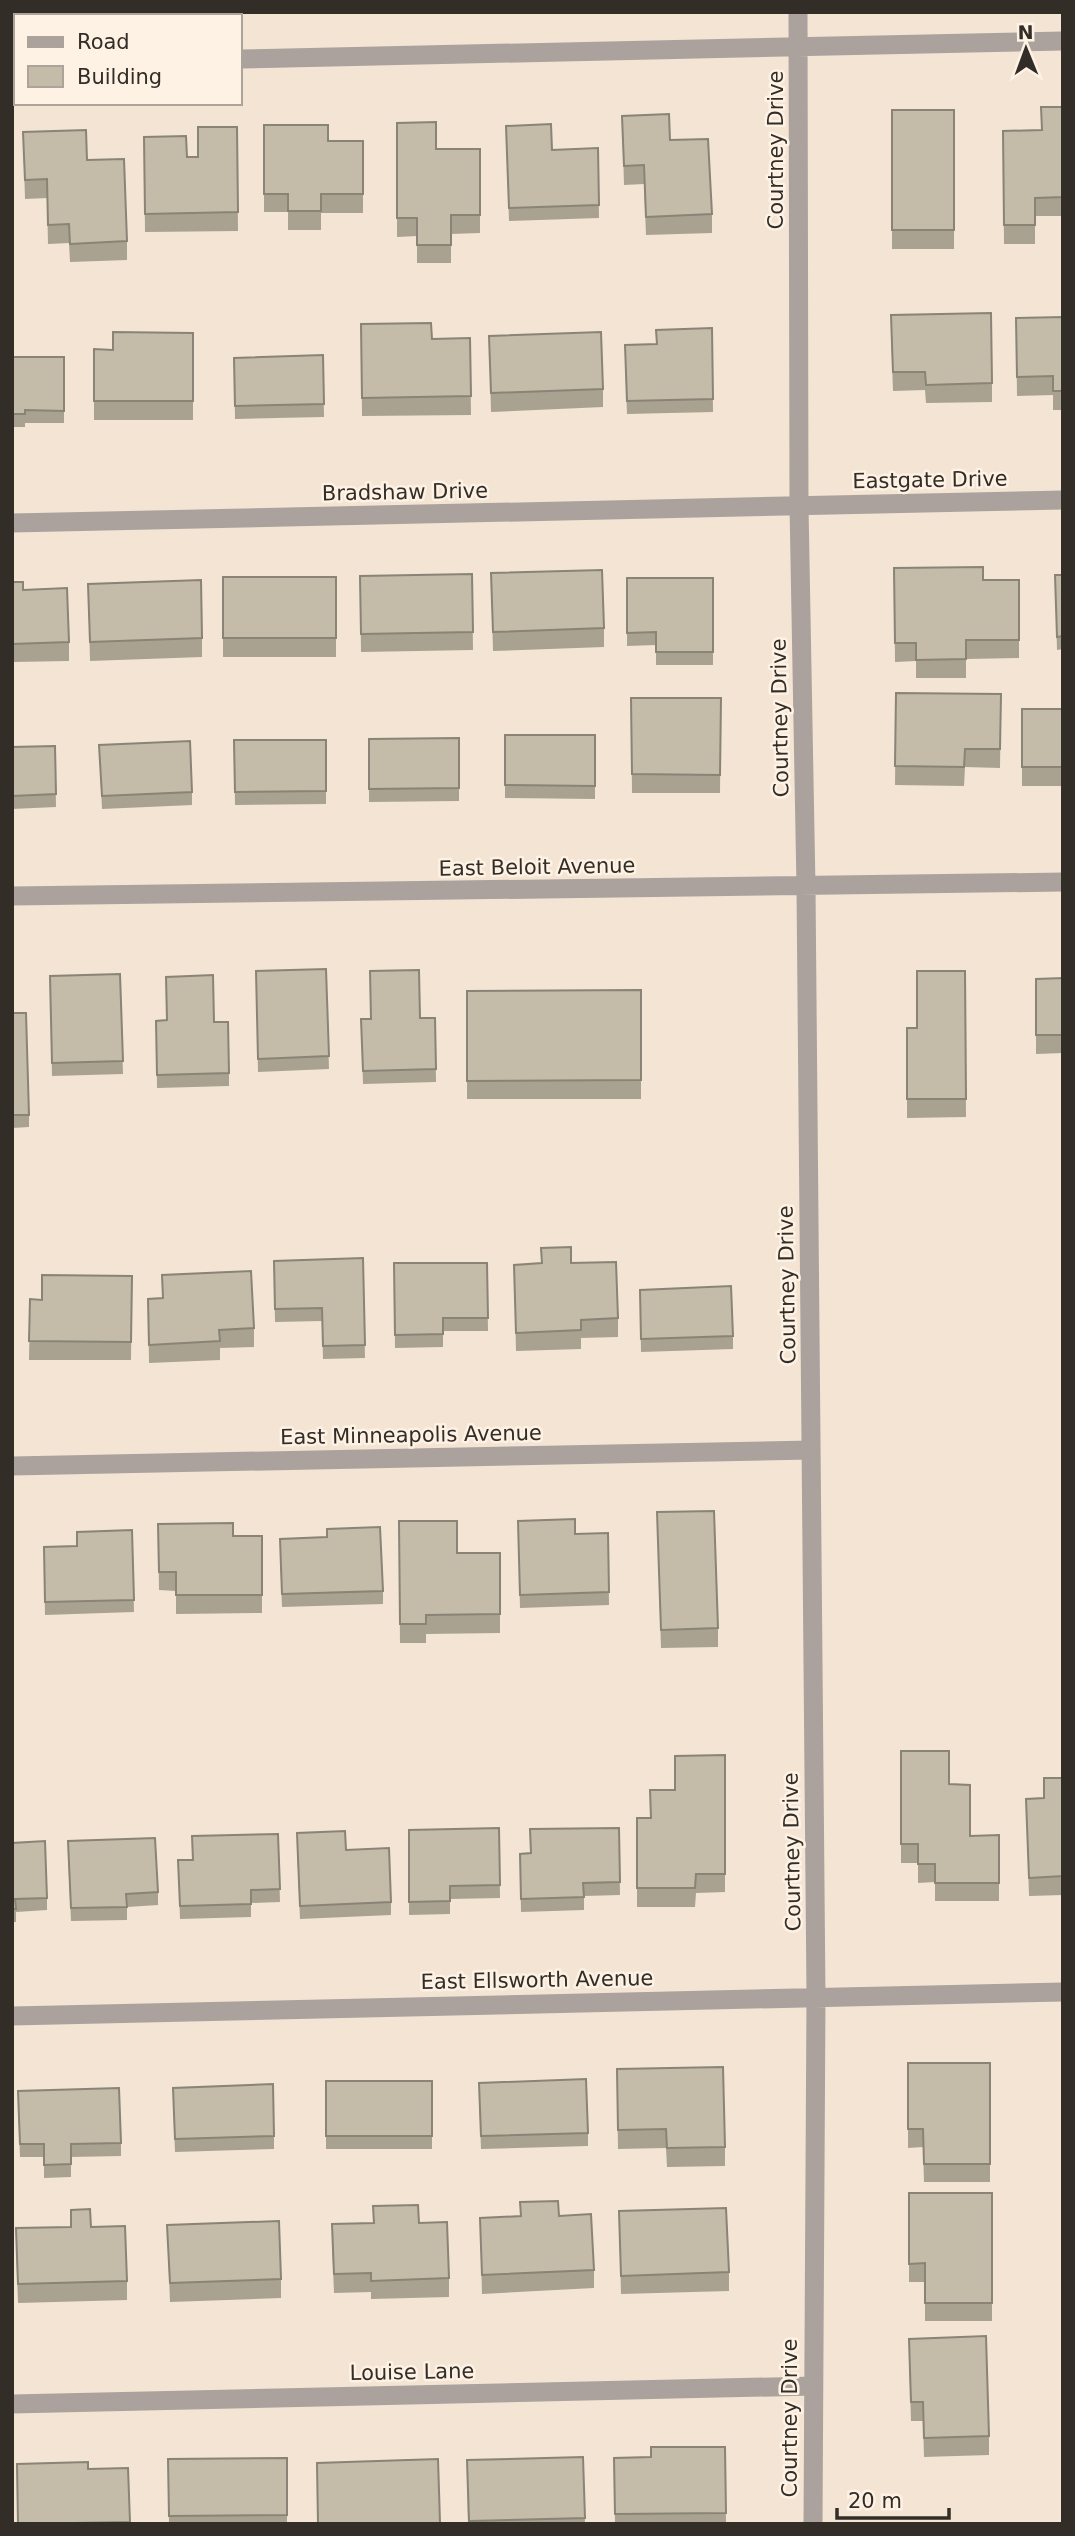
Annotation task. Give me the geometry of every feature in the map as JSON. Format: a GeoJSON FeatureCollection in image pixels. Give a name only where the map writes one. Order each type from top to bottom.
{"type":"FeatureCollection","features":[{"type":"Feature","properties":{"kind":"street","name":"Courtney Drive"},"geometry":{"type":"LineString","coordinates":[[798,12],[799,506],[806,887],[816,1996],[813,2524]]}},
{"type":"Feature","properties":{"kind":"street"},"geometry":{"type":"LineString","coordinates":[[242,59],[1063,41]]}},
{"type":"Feature","properties":{"kind":"street","name":"Eastgate Drive"},"geometry":{"type":"LineString","coordinates":[[799,506],[1063,500]]}},
{"type":"Feature","properties":{"kind":"street","name":"Bradshaw Drive"},"geometry":{"type":"LineString","coordinates":[[12,523],[799,506]]}},
{"type":"Feature","properties":{"kind":"street","name":"East Beloit Avenue"},"geometry":{"type":"LineString","coordinates":[[12,896],[1063,883]]}},
{"type":"Feature","properties":{"kind":"street","name":"East Minneapolis Avenue"},"geometry":{"type":"LineString","coordinates":[[12,1466],[811,1450]]}},
{"type":"Feature","properties":{"kind":"street","name":"East Ellsworth Avenue"},"geometry":{"type":"LineString","coordinates":[[12,2016],[1063,1992]]}},
{"type":"Feature","properties":{"kind":"street","name":"Louise Lane"},"geometry":{"type":"LineString","coordinates":[[12,2404],[813,2386]]}},
{"type":"Feature","properties":{"kind":"building"},"geometry":{"type":"Polygon","coordinates":[[[1041,107],[1063,107],[1063,197],[1035,198],[1035,225],[1004,225],[1003,131],[1042,130],[1041,107]]]}},
{"type":"Feature","properties":{"kind":"building"},"geometry":{"type":"Polygon","coordinates":[[[892,110],[954,110],[954,230],[892,230],[892,110]]]}},
{"type":"Feature","properties":{"kind":"building"},"geometry":{"type":"Polygon","coordinates":[[[669,114],[670,140],[708,139],[712,214],[646,217],[644,165],[624,166],[622,116],[669,114]]]}},
{"type":"Feature","properties":{"kind":"building"},"geometry":{"type":"Polygon","coordinates":[[[436,122],[436,149],[480,149],[480,215],[451,215],[451,245],[417,245],[417,218],[397,218],[397,123],[436,122]]]}},
{"type":"Feature","properties":{"kind":"building"},"geometry":{"type":"Polygon","coordinates":[[[551,124],[552,150],[598,148],[599,205],[509,208],[506,126],[551,124]]]}},
{"type":"Feature","properties":{"kind":"building"},"geometry":{"type":"Polygon","coordinates":[[[264,125],[328,125],[328,141],[363,141],[363,194],[321,194],[321,211],[288,211],[288,194],[264,194],[264,125]]]}},
{"type":"Feature","properties":{"kind":"building"},"geometry":{"type":"Polygon","coordinates":[[[198,127],[237,127],[238,212],[145,214],[144,137],[186,136],[187,157],[198,157],[198,127]]]}},
{"type":"Feature","properties":{"kind":"building"},"geometry":{"type":"Polygon","coordinates":[[[86,130],[87,160],[124,159],[127,241],[70,244],[69,224],[48,225],[47,179],[25,180],[23,132],[86,130]]]}},
{"type":"Feature","properties":{"kind":"building"},"geometry":{"type":"Polygon","coordinates":[[[991,313],[992,383],[926,385],[925,372],[893,372],[891,315],[991,313]]]}},
{"type":"Feature","properties":{"kind":"building"},"geometry":{"type":"Polygon","coordinates":[[[1063,317],[1063,391],[1053,391],[1053,376],[1017,377],[1016,318],[1063,317]]]}},
{"type":"Feature","properties":{"kind":"building"},"geometry":{"type":"Polygon","coordinates":[[[431,323],[432,339],[470,338],[471,396],[362,398],[361,324],[431,323]]]}},
{"type":"Feature","properties":{"kind":"building"},"geometry":{"type":"Polygon","coordinates":[[[712,328],[713,399],[627,401],[625,345],[657,344],[656,330],[712,328]]]}},
{"type":"Feature","properties":{"kind":"building"},"geometry":{"type":"Polygon","coordinates":[[[113,332],[193,333],[193,401],[94,401],[94,349],[113,350],[113,332]]]}},
{"type":"Feature","properties":{"kind":"building"},"geometry":{"type":"Polygon","coordinates":[[[601,332],[603,389],[491,393],[489,336],[601,332]]]}},
{"type":"Feature","properties":{"kind":"building"},"geometry":{"type":"Polygon","coordinates":[[[323,355],[324,404],[235,406],[234,358],[323,355]]]}},
{"type":"Feature","properties":{"kind":"building"},"geometry":{"type":"Polygon","coordinates":[[[12,357],[64,357],[64,411],[25,410],[25,414],[12,414],[12,357]]]}},
{"type":"Feature","properties":{"kind":"building"},"geometry":{"type":"Polygon","coordinates":[[[983,567],[983,580],[1019,580],[1019,640],[966,640],[966,659],[916,660],[916,643],[895,643],[894,568],[983,567]]]}},
{"type":"Feature","properties":{"kind":"building"},"geometry":{"type":"Polygon","coordinates":[[[602,570],[604,628],[493,632],[491,573],[602,570]]]}},
{"type":"Feature","properties":{"kind":"building"},"geometry":{"type":"Polygon","coordinates":[[[472,574],[473,632],[361,634],[360,576],[472,574]]]}},
{"type":"Feature","properties":{"kind":"building"},"geometry":{"type":"Polygon","coordinates":[[[1055,575],[1063,575],[1063,636],[1057,637],[1055,575]]]}},
{"type":"Feature","properties":{"kind":"building"},"geometry":{"type":"Polygon","coordinates":[[[223,577],[336,577],[336,638],[223,638],[223,577]]]}},
{"type":"Feature","properties":{"kind":"building"},"geometry":{"type":"Polygon","coordinates":[[[627,578],[713,578],[713,652],[656,652],[656,632],[627,633],[627,578]]]}},
{"type":"Feature","properties":{"kind":"building"},"geometry":{"type":"Polygon","coordinates":[[[201,580],[202,638],[90,642],[88,584],[201,580]]]}},
{"type":"Feature","properties":{"kind":"building"},"geometry":{"type":"Polygon","coordinates":[[[12,582],[23,582],[23,590],[67,588],[69,642],[12,644],[12,582]]]}},
{"type":"Feature","properties":{"kind":"building"},"geometry":{"type":"Polygon","coordinates":[[[896,693],[1001,694],[1000,749],[965,749],[964,767],[895,766],[896,693]]]}},
{"type":"Feature","properties":{"kind":"building"},"geometry":{"type":"Polygon","coordinates":[[[631,698],[721,698],[720,775],[632,774],[631,698]]]}},
{"type":"Feature","properties":{"kind":"building"},"geometry":{"type":"Polygon","coordinates":[[[1022,709],[1063,709],[1063,767],[1022,767],[1022,709]]]}},
{"type":"Feature","properties":{"kind":"building"},"geometry":{"type":"Polygon","coordinates":[[[505,735],[595,735],[595,786],[505,785],[505,735]]]}},
{"type":"Feature","properties":{"kind":"building"},"geometry":{"type":"Polygon","coordinates":[[[459,738],[459,788],[369,789],[369,739],[459,738]]]}},
{"type":"Feature","properties":{"kind":"building"},"geometry":{"type":"Polygon","coordinates":[[[234,740],[326,740],[326,791],[235,792],[234,740]]]}},
{"type":"Feature","properties":{"kind":"building"},"geometry":{"type":"Polygon","coordinates":[[[190,741],[192,792],[102,796],[99,745],[190,741]]]}},
{"type":"Feature","properties":{"kind":"building"},"geometry":{"type":"Polygon","coordinates":[[[55,746],[56,794],[12,796],[12,747],[55,746]]]}},
{"type":"Feature","properties":{"kind":"building"},"geometry":{"type":"Polygon","coordinates":[[[326,969],[329,1056],[258,1059],[256,971],[326,969]]]}},
{"type":"Feature","properties":{"kind":"building"},"geometry":{"type":"Polygon","coordinates":[[[419,970],[420,1018],[435,1018],[436,1069],[363,1071],[361,1019],[371,1019],[370,971],[419,970]]]}},
{"type":"Feature","properties":{"kind":"building"},"geometry":{"type":"Polygon","coordinates":[[[917,971],[965,971],[966,1099],[907,1099],[907,1028],[917,1028],[917,971]]]}},
{"type":"Feature","properties":{"kind":"building"},"geometry":{"type":"Polygon","coordinates":[[[120,974],[123,1061],[52,1063],[50,976],[120,974]]]}},
{"type":"Feature","properties":{"kind":"building"},"geometry":{"type":"Polygon","coordinates":[[[213,975],[214,1022],[228,1022],[229,1073],[157,1075],[156,1021],[167,1020],[166,977],[213,975]]]}},
{"type":"Feature","properties":{"kind":"building"},"geometry":{"type":"Polygon","coordinates":[[[1063,978],[1063,1035],[1036,1035],[1036,979],[1063,978]]]}},
{"type":"Feature","properties":{"kind":"building"},"geometry":{"type":"Polygon","coordinates":[[[641,990],[641,1080],[467,1081],[467,991],[641,990]]]}},
{"type":"Feature","properties":{"kind":"building"},"geometry":{"type":"Polygon","coordinates":[[[12,1013],[26,1013],[29,1115],[12,1115],[12,1013]]]}},
{"type":"Feature","properties":{"kind":"building"},"geometry":{"type":"Polygon","coordinates":[[[571,1247],[571,1263],[616,1262],[618,1318],[581,1320],[581,1330],[516,1333],[514,1265],[542,1263],[541,1248],[571,1247]]]}},
{"type":"Feature","properties":{"kind":"building"},"geometry":{"type":"Polygon","coordinates":[[[363,1258],[365,1345],[323,1346],[322,1308],[275,1309],[274,1261],[363,1258]]]}},
{"type":"Feature","properties":{"kind":"building"},"geometry":{"type":"Polygon","coordinates":[[[394,1263],[487,1263],[488,1318],[443,1318],[443,1334],[395,1335],[394,1263]]]}},
{"type":"Feature","properties":{"kind":"building"},"geometry":{"type":"Polygon","coordinates":[[[251,1271],[254,1328],[219,1330],[220,1341],[149,1345],[148,1299],[163,1298],[162,1275],[251,1271]]]}},
{"type":"Feature","properties":{"kind":"building"},"geometry":{"type":"Polygon","coordinates":[[[42,1275],[132,1276],[131,1342],[29,1341],[30,1299],[42,1300],[42,1275]]]}},
{"type":"Feature","properties":{"kind":"building"},"geometry":{"type":"Polygon","coordinates":[[[731,1286],[733,1336],[641,1339],[640,1290],[731,1286]]]}},
{"type":"Feature","properties":{"kind":"building"},"geometry":{"type":"Polygon","coordinates":[[[714,1511],[718,1628],[661,1630],[657,1512],[714,1511]]]}},
{"type":"Feature","properties":{"kind":"building"},"geometry":{"type":"Polygon","coordinates":[[[575,1519],[575,1534],[608,1533],[609,1592],[520,1595],[518,1521],[575,1519]]]}},
{"type":"Feature","properties":{"kind":"building"},"geometry":{"type":"Polygon","coordinates":[[[399,1521],[457,1521],[457,1553],[500,1553],[500,1614],[426,1615],[426,1624],[400,1624],[399,1521]]]}},
{"type":"Feature","properties":{"kind":"building"},"geometry":{"type":"Polygon","coordinates":[[[233,1523],[233,1536],[262,1536],[262,1595],[176,1595],[176,1572],[159,1572],[158,1524],[233,1523]]]}},
{"type":"Feature","properties":{"kind":"building"},"geometry":{"type":"Polygon","coordinates":[[[380,1527],[383,1591],[282,1594],[280,1539],[327,1537],[327,1529],[380,1527]]]}},
{"type":"Feature","properties":{"kind":"building"},"geometry":{"type":"Polygon","coordinates":[[[132,1530],[134,1600],[45,1602],[44,1547],[77,1546],[77,1532],[132,1530]]]}},
{"type":"Feature","properties":{"kind":"building"},"geometry":{"type":"Polygon","coordinates":[[[901,1751],[949,1751],[949,1784],[970,1785],[970,1836],[999,1835],[999,1883],[935,1883],[935,1864],[918,1864],[918,1844],[901,1844],[901,1751]]]}},
{"type":"Feature","properties":{"kind":"building"},"geometry":{"type":"Polygon","coordinates":[[[725,1755],[725,1874],[696,1874],[695,1888],[637,1888],[637,1818],[651,1818],[650,1790],[675,1790],[675,1756],[725,1755]]]}},
{"type":"Feature","properties":{"kind":"building"},"geometry":{"type":"Polygon","coordinates":[[[1044,1778],[1063,1778],[1063,1876],[1029,1878],[1026,1799],[1044,1798],[1044,1778]]]}},
{"type":"Feature","properties":{"kind":"building"},"geometry":{"type":"Polygon","coordinates":[[[499,1828],[500,1885],[450,1886],[450,1901],[409,1902],[409,1830],[499,1828]]]}},
{"type":"Feature","properties":{"kind":"building"},"geometry":{"type":"Polygon","coordinates":[[[619,1828],[620,1882],[583,1883],[584,1897],[521,1899],[520,1854],[531,1853],[530,1829],[619,1828]]]}},
{"type":"Feature","properties":{"kind":"building"},"geometry":{"type":"Polygon","coordinates":[[[345,1831],[346,1850],[389,1848],[391,1902],[300,1906],[297,1833],[345,1831]]]}},
{"type":"Feature","properties":{"kind":"building"},"geometry":{"type":"Polygon","coordinates":[[[278,1834],[280,1889],[251,1890],[251,1904],[180,1906],[178,1860],[193,1860],[192,1836],[278,1834]]]}},
{"type":"Feature","properties":{"kind":"building"},"geometry":{"type":"Polygon","coordinates":[[[155,1838],[158,1892],[126,1894],[127,1907],[71,1908],[68,1841],[155,1838]]]}},
{"type":"Feature","properties":{"kind":"building"},"geometry":{"type":"Polygon","coordinates":[[[45,1841],[47,1898],[15,1899],[16,1909],[12,1909],[12,1843],[45,1841]]]}},
{"type":"Feature","properties":{"kind":"building"},"geometry":{"type":"Polygon","coordinates":[[[908,2063],[990,2063],[990,2164],[924,2164],[923,2129],[908,2129],[908,2063]]]}},
{"type":"Feature","properties":{"kind":"building"},"geometry":{"type":"Polygon","coordinates":[[[723,2067],[725,2147],[667,2148],[666,2129],[618,2130],[617,2069],[723,2067]]]}},
{"type":"Feature","properties":{"kind":"building"},"geometry":{"type":"Polygon","coordinates":[[[586,2079],[588,2133],[481,2136],[479,2083],[586,2079]]]}},
{"type":"Feature","properties":{"kind":"building"},"geometry":{"type":"Polygon","coordinates":[[[326,2081],[432,2081],[432,2136],[326,2136],[326,2081]]]}},
{"type":"Feature","properties":{"kind":"building"},"geometry":{"type":"Polygon","coordinates":[[[273,2084],[274,2136],[175,2139],[173,2088],[273,2084]]]}},
{"type":"Feature","properties":{"kind":"building"},"geometry":{"type":"Polygon","coordinates":[[[119,2088],[121,2143],[71,2144],[71,2164],[44,2165],[44,2144],[20,2144],[18,2091],[119,2088]]]}},
{"type":"Feature","properties":{"kind":"building"},"geometry":{"type":"Polygon","coordinates":[[[909,2193],[992,2193],[992,2303],[925,2303],[925,2263],[909,2264],[909,2193]]]}},
{"type":"Feature","properties":{"kind":"building"},"geometry":{"type":"Polygon","coordinates":[[[558,2201],[559,2216],[591,2214],[594,2270],[482,2275],[480,2218],[521,2216],[520,2202],[558,2201]]]}},
{"type":"Feature","properties":{"kind":"building"},"geometry":{"type":"Polygon","coordinates":[[[418,2205],[419,2223],[447,2222],[449,2278],[371,2281],[371,2273],[334,2274],[332,2224],[374,2223],[373,2206],[418,2205]]]}},
{"type":"Feature","properties":{"kind":"building"},"geometry":{"type":"Polygon","coordinates":[[[726,2208],[729,2272],[621,2276],[619,2211],[726,2208]]]}},
{"type":"Feature","properties":{"kind":"building"},"geometry":{"type":"Polygon","coordinates":[[[90,2209],[91,2227],[125,2226],[127,2281],[18,2284],[16,2228],[71,2227],[71,2210],[90,2209]]]}},
{"type":"Feature","properties":{"kind":"building"},"geometry":{"type":"Polygon","coordinates":[[[279,2221],[281,2279],[170,2283],[167,2225],[279,2221]]]}},
{"type":"Feature","properties":{"kind":"building"},"geometry":{"type":"Polygon","coordinates":[[[986,2336],[989,2436],[924,2438],[923,2402],[911,2402],[909,2339],[986,2336]]]}},
{"type":"Feature","properties":{"kind":"building"},"geometry":{"type":"Polygon","coordinates":[[[651,2447],[725,2447],[726,2513],[615,2514],[614,2458],[651,2457],[651,2447]]]}},
{"type":"Feature","properties":{"kind":"building"},"geometry":{"type":"Polygon","coordinates":[[[583,2457],[585,2518],[469,2521],[467,2460],[583,2457]]]}},
{"type":"Feature","properties":{"kind":"building"},"geometry":{"type":"Polygon","coordinates":[[[287,2458],[287,2515],[169,2516],[168,2459],[287,2458]]]}},
{"type":"Feature","properties":{"kind":"building"},"geometry":{"type":"Polygon","coordinates":[[[438,2459],[440,2523],[318,2524],[317,2463],[438,2459]]]}},
{"type":"Feature","properties":{"kind":"building"},"geometry":{"type":"Polygon","coordinates":[[[88,2462],[88,2469],[128,2468],[130,2522],[18,2524],[17,2464],[88,2462]]]}}]}
